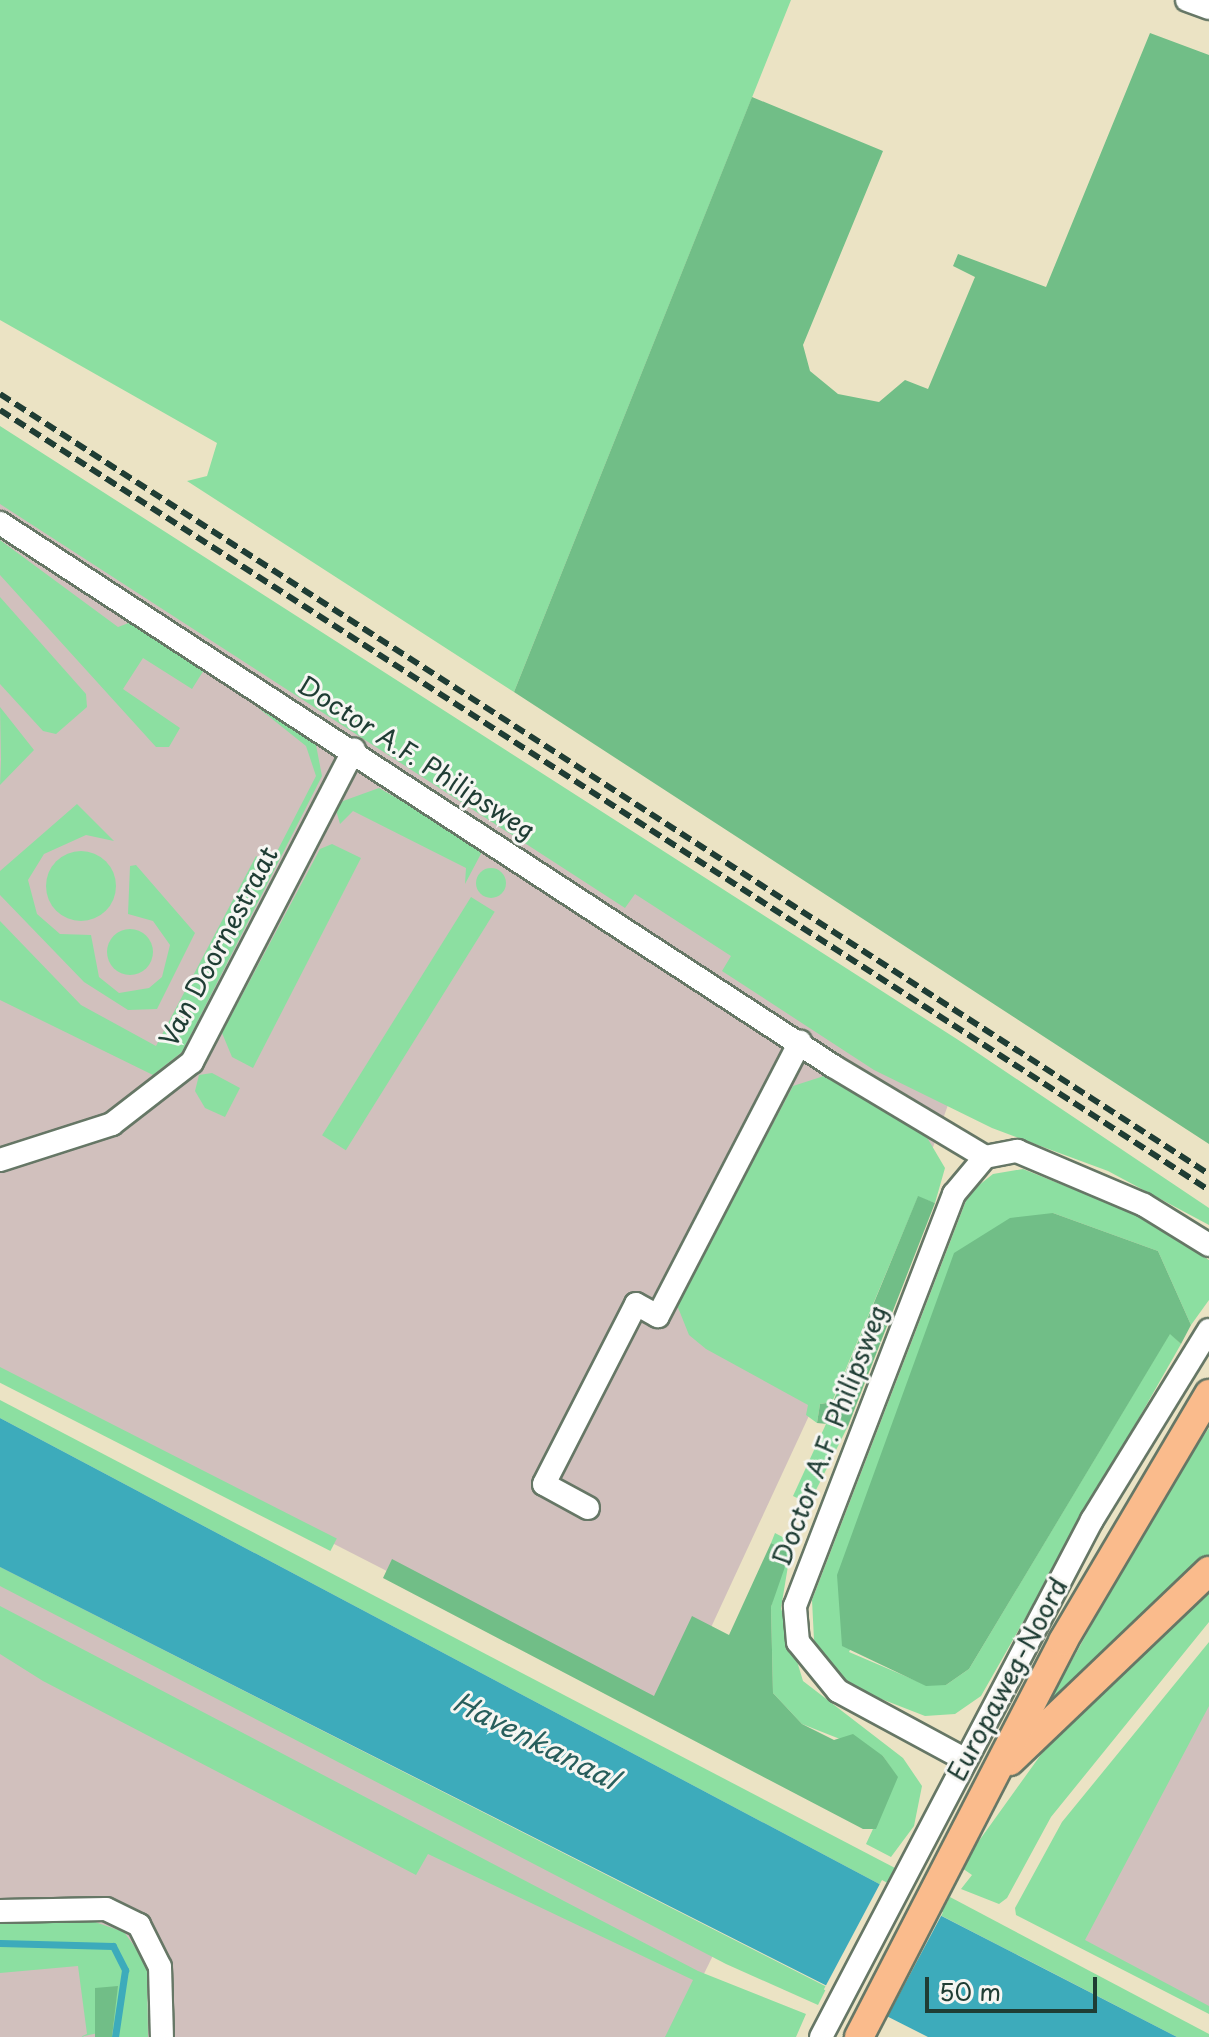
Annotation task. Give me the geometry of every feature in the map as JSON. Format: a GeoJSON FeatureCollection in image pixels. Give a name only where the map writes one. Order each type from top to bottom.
{"type":"FeatureCollection","features":[{"type":"Feature","properties":{"kind":"main road","name":"Europaweg-Noord"},"geometry":{"type":"LineString","coordinates":[[859,2037],[1063,1641],[1209,1394]]}},
{"type":"Feature","properties":{"kind":"main road"},"geometry":{"type":"LineString","coordinates":[[995,1775],[1209,1571]]}},
{"type":"Feature","properties":{"kind":"street"},"geometry":{"type":"LineString","coordinates":[[1187,0],[1209,8]]}},
{"type":"Feature","properties":{"kind":"street","name":"Doctor A.F. Philipsweg"},"geometry":{"type":"LineString","coordinates":[[0,523],[354,749],[800,1042],[985,1157],[954,1194],[795,1606],[798,1642],[838,1691],[964,1759]]}},
{"type":"Feature","properties":{"kind":"street","name":"Van Doornestraat"},"geometry":{"type":"LineString","coordinates":[[0,1160],[112,1124],[192,1062],[354,749]]}},
{"type":"Feature","properties":{"kind":"street"},"geometry":{"type":"LineString","coordinates":[[588,1508],[544,1484],[636,1304],[658,1316],[800,1042]]}},
{"type":"Feature","properties":{"kind":"street"},"geometry":{"type":"LineString","coordinates":[[985,1157],[1017,1151],[1092,1180],[1209,1245]]}},
{"type":"Feature","properties":{"kind":"street","name":"Europaweg-Noord"},"geometry":{"type":"LineString","coordinates":[[821,2037],[917,1848],[1092,1520],[1206,1334]]}},
{"type":"Feature","properties":{"kind":"street"},"geometry":{"type":"LineString","coordinates":[[0,1911],[106,1909],[139,1925],[160,1967],[162,2037]]}},
{"type":"Feature","properties":{"kind":"shaded area"},"geometry":{"type":"Polygon","coordinates":[[[0,427],[966,1054],[932,1150],[670,1716],[0,1373],[0,427]]]}},
{"type":"Feature","properties":{"kind":"shaded area"},"geometry":{"type":"Polygon","coordinates":[[[0,1567],[723,1935],[673,2037],[0,2037],[0,1567]]]}},
{"type":"Feature","properties":{"kind":"shaded area"},"geometry":{"type":"Polygon","coordinates":[[[1209,1703],[1209,2013],[1075,1942],[1209,1703]]]}},
{"type":"Feature","properties":{"kind":"green space"},"geometry":{"type":"Polygon","coordinates":[[[0,0],[791,0],[514,692],[187,481],[207,476],[217,443],[0,320],[0,0]]]}},
{"type":"Feature","properties":{"kind":"green space"},"geometry":{"type":"Polygon","coordinates":[[[1150,33],[1209,55],[1209,1144],[514,692],[752,97],[883,151],[803,345],[810,371],[838,394],[879,402],[905,380],[928,389],[975,277],[953,266],[958,254],[1046,287],[1150,33]]]}},
{"type":"Feature","properties":{"kind":"green space"},"geometry":{"type":"Polygon","coordinates":[[[0,426],[963,1043],[1209,1208],[1209,1225],[1108,1171],[992,1128],[874,1070],[722,971],[731,956],[635,894],[625,908],[0,504],[0,426]]]}},
{"type":"Feature","properties":{"kind":"green space"},"geometry":{"type":"Polygon","coordinates":[[[0,540],[118,627],[134,621],[204,670],[192,689],[143,658],[123,689],[180,728],[169,747],[156,747],[0,575],[0,540]]]}},
{"type":"Feature","properties":{"kind":"green space"},"geometry":{"type":"Polygon","coordinates":[[[0,597],[86,694],[87,707],[56,734],[43,731],[0,684],[0,597]]]}},
{"type":"Feature","properties":{"kind":"green space"},"geometry":{"type":"Polygon","coordinates":[[[237,691],[305,733],[316,745],[322,776],[182,1052],[153,1075],[0,1000],[0,921],[81,1005],[156,1046],[256,856],[270,865],[316,776],[306,746],[237,691]]]}},
{"type":"Feature","properties":{"kind":"green space"},"geometry":{"type":"Polygon","coordinates":[[[0,707],[34,750],[0,785],[1,760],[0,707]]]}},
{"type":"Feature","properties":{"kind":"green space"},"geometry":{"type":"Polygon","coordinates":[[[379,788],[484,848],[465,884],[466,868],[353,811],[340,824],[336,810],[343,801],[379,788]]]}},
{"type":"Feature","properties":{"kind":"green space"},"geometry":{"type":"Polygon","coordinates":[[[77,804],[114,841],[86,835],[44,854],[28,880],[37,914],[60,934],[91,935],[99,977],[119,993],[149,988],[162,977],[170,945],[153,921],[128,914],[130,866],[136,865],[195,933],[157,1009],[128,1010],[84,982],[0,895],[0,871],[77,804]]]}},
{"type":"Feature","properties":{"kind":"green space"},"geometry":{"type":"Polygon","coordinates":[[[332,844],[361,858],[253,1068],[232,1057],[222,1033],[320,849],[332,844]]]}},
{"type":"Feature","properties":{"kind":"green space"},"geometry":{"type":"Polygon","coordinates":[[[81,851],[106,861],[116,886],[106,911],[81,921],[56,911],[46,886],[56,861],[81,851]]]}},
{"type":"Feature","properties":{"kind":"green space"},"geometry":{"type":"Polygon","coordinates":[[[491,868],[502,872],[506,883],[502,894],[491,898],[480,894],[476,883],[480,872],[491,868]]]}},
{"type":"Feature","properties":{"kind":"green space"},"geometry":{"type":"Polygon","coordinates":[[[471,897],[495,912],[346,1150],[322,1135],[471,897]]]}},
{"type":"Feature","properties":{"kind":"green space"},"geometry":{"type":"Polygon","coordinates":[[[130,929],[147,935],[153,952],[147,969],[130,975],[113,969],[107,952],[113,935],[130,929]]]}},
{"type":"Feature","properties":{"kind":"green space"},"geometry":{"type":"Polygon","coordinates":[[[212,1073],[240,1088],[225,1117],[205,1108],[195,1091],[199,1075],[212,1073]]]}},
{"type":"Feature","properties":{"kind":"green space"},"geometry":{"type":"Polygon","coordinates":[[[824,1076],[922,1129],[945,1168],[935,1203],[918,1197],[832,1402],[820,1404],[817,1423],[806,1415],[808,1405],[706,1349],[689,1335],[677,1305],[793,1086],[824,1076]]]}},
{"type":"Feature","properties":{"kind":"green space"},"geometry":{"type":"Polygon","coordinates":[[[1023,1169],[1130,1212],[1209,1260],[1209,1300],[1191,1325],[1158,1251],[1053,1213],[849,1652],[926,1685],[946,1685],[969,1669],[1170,1333],[1181,1344],[981,1696],[955,1714],[925,1716],[848,1686],[827,1666],[814,1640],[812,1600],[969,1193],[993,1174],[1023,1169]]]}},
{"type":"Feature","properties":{"kind":"green space"},"geometry":{"type":"Polygon","coordinates":[[[918,1196],[935,1203],[848,1426],[817,1423],[820,1404],[833,1402],[918,1196]]]}},
{"type":"Feature","properties":{"kind":"green space"},"geometry":{"type":"Polygon","coordinates":[[[1053,1213],[1158,1251],[1191,1325],[1181,1344],[1170,1334],[969,1669],[946,1685],[926,1686],[842,1646],[837,1575],[954,1253],[1010,1218],[1053,1213]]]}},
{"type":"Feature","properties":{"kind":"green space"},"geometry":{"type":"Polygon","coordinates":[[[0,1367],[337,1539],[330,1551],[0,1383],[0,1367]]]}},
{"type":"Feature","properties":{"kind":"green space"},"geometry":{"type":"Polygon","coordinates":[[[0,1400],[895,1868],[885,1887],[0,1418],[0,1400]]]}},
{"type":"Feature","properties":{"kind":"green space"},"geometry":{"type":"Polygon","coordinates":[[[826,1424],[848,1426],[809,1504],[793,1496],[826,1424]]]}},
{"type":"Feature","properties":{"kind":"green space"},"geometry":{"type":"Polygon","coordinates":[[[1209,1428],[1209,1558],[1040,1718],[1167,1489],[1209,1428]]]}},
{"type":"Feature","properties":{"kind":"green space"},"geometry":{"type":"Polygon","coordinates":[[[775,1533],[792,1542],[781,1608],[803,1681],[903,1758],[922,1786],[914,1826],[891,1857],[866,1844],[897,1777],[883,1756],[802,1724],[773,1693],[771,1607],[786,1550],[771,1543],[775,1533]]]}},
{"type":"Feature","properties":{"kind":"green space"},"geometry":{"type":"Polygon","coordinates":[[[771,1543],[786,1550],[787,1561],[771,1607],[773,1693],[802,1724],[834,1740],[853,1734],[883,1756],[898,1777],[876,1829],[863,1829],[383,1578],[392,1559],[654,1696],[692,1616],[729,1635],[771,1543]]]}},
{"type":"Feature","properties":{"kind":"green space"},"geometry":{"type":"Polygon","coordinates":[[[0,1567],[827,1987],[818,2005],[726,1964],[0,1586],[0,1567]]]}},
{"type":"Feature","properties":{"kind":"green space"},"geometry":{"type":"Polygon","coordinates":[[[1209,1587],[1209,1622],[1051,1817],[1007,1898],[999,1904],[961,1889],[972,1875],[962,1868],[976,1845],[1055,1735],[1209,1587]]]}},
{"type":"Feature","properties":{"kind":"green space"},"geometry":{"type":"Polygon","coordinates":[[[0,1606],[698,1971],[806,2014],[796,2037],[665,2037],[693,1980],[428,1854],[416,1875],[43,1681],[0,1654],[0,1606]]]}},
{"type":"Feature","properties":{"kind":"green space"},"geometry":{"type":"Polygon","coordinates":[[[1209,1642],[1209,1706],[1085,1940],[1209,2006],[1209,2014],[1016,1915],[1015,1908],[1062,1822],[1209,1642]]]}},
{"type":"Feature","properties":{"kind":"green space"},"geometry":{"type":"Polygon","coordinates":[[[950,1897],[1209,2034],[1209,2037],[1177,2037],[940,1915],[950,1897]]]}},
{"type":"Feature","properties":{"kind":"green space"},"geometry":{"type":"Polygon","coordinates":[[[0,1922],[95,1922],[124,1932],[147,1964],[148,2037],[112,2037],[117,1986],[98,2033],[80,2037],[87,2034],[78,1966],[0,1973],[0,1922]]]}},
{"type":"Feature","properties":{"kind":"green space"},"geometry":{"type":"Polygon","coordinates":[[[118,1986],[112,2037],[95,2037],[95,1988],[118,1986]]]}},
{"type":"Feature","properties":{"kind":"water","name":"Havenkanaal"},"geometry":{"type":"Polygon","coordinates":[[[0,1418],[885,1887],[1177,2037],[928,2037],[0,1567],[0,1418]]]}},
{"type":"Feature","properties":{"kind":"pier"},"geometry":{"type":"Polygon","coordinates":[[[882,1880],[943,1912],[885,2022],[824,1989],[882,1880]]]}},
{"type":"Feature","properties":{"kind":"waterway"},"geometry":{"type":"LineString","coordinates":[[0,1943],[113,1946],[125,1970],[115,2037]]}},
{"type":"Feature","properties":{"kind":"railway"},"geometry":{"type":"LineString","coordinates":[[0,394],[1209,1174]]}},
{"type":"Feature","properties":{"kind":"railway"},"geometry":{"type":"LineString","coordinates":[[0,410],[1209,1190]]}}]}
